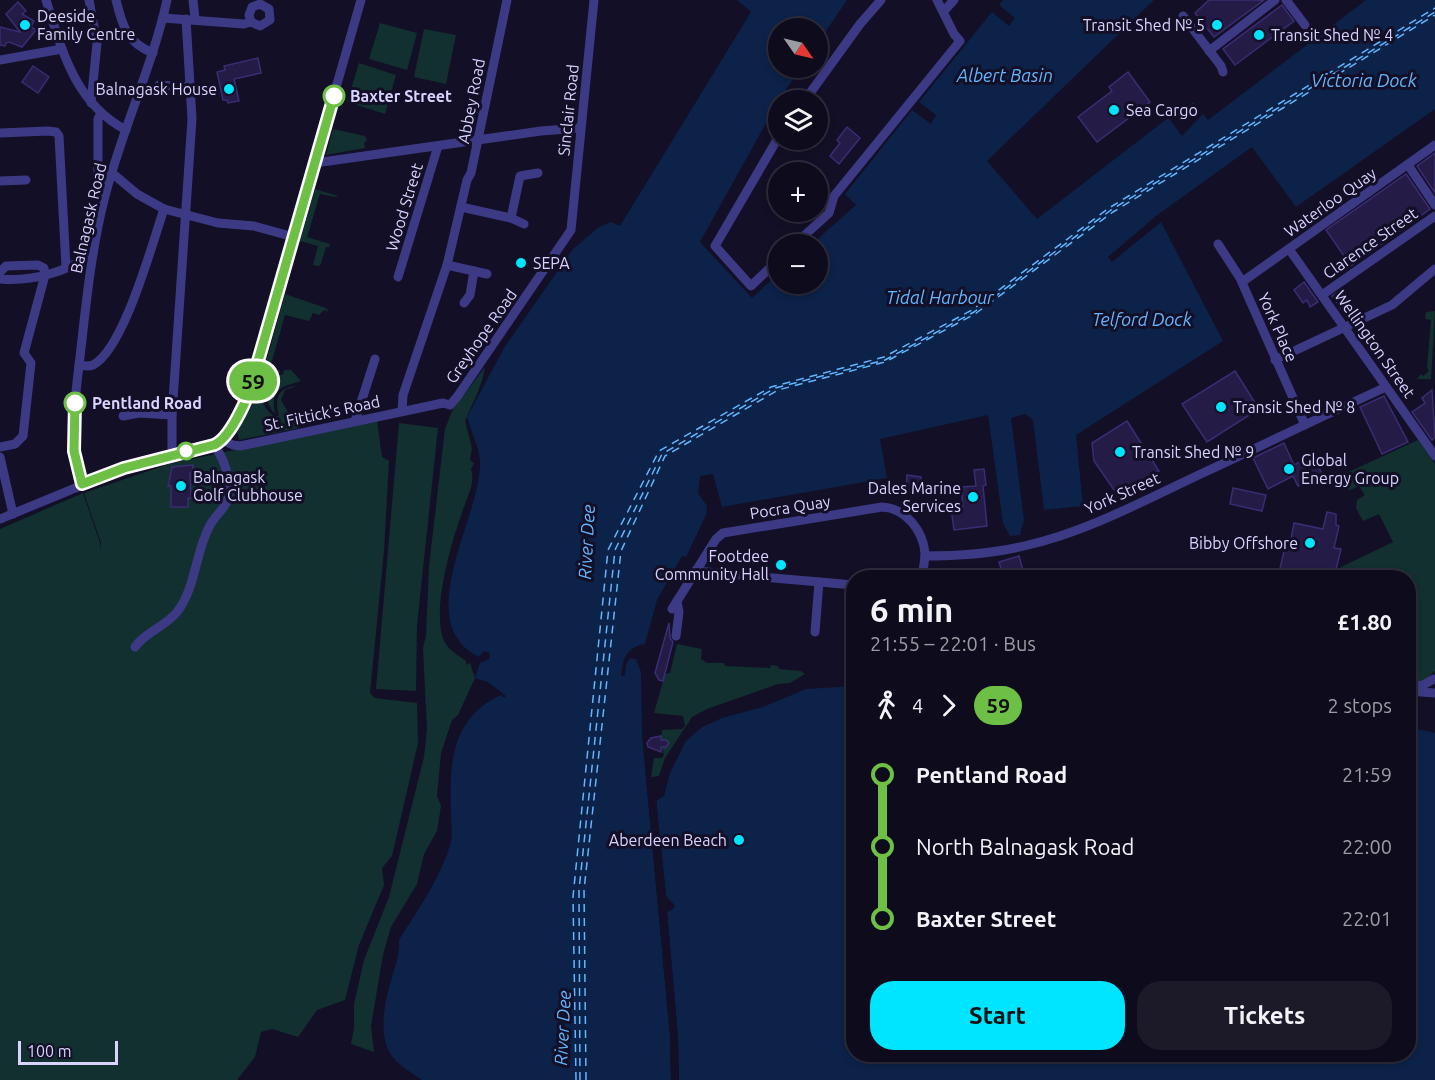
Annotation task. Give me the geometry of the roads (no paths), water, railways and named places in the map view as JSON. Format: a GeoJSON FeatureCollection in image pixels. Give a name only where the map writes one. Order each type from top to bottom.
{"type":"FeatureCollection","features":[{"type":"Feature","properties":{"kind":"street"},"geometry":{"type":"LineString","coordinates":[[46,0],[62,49],[79,88],[101,113],[126,130]]}},
{"type":"Feature","properties":{"kind":"street"},"geometry":{"type":"LineString","coordinates":[[89,0],[97,44],[91,103]]}},
{"type":"Feature","properties":{"kind":"street"},"geometry":{"type":"LineString","coordinates":[[116,0],[128,36],[137,45],[153,52]]}},
{"type":"Feature","properties":{"kind":"street","name":"Balnagask Road"},"geometry":{"type":"LineString","coordinates":[[82,484],[75,464],[74,433],[79,365],[93,253],[112,173],[153,52],[167,0]]}},
{"type":"Feature","properties":{"kind":"street"},"geometry":{"type":"LineString","coordinates":[[172,454],[172,416],[192,118],[190,19],[193,0]]}},
{"type":"Feature","properties":{"kind":"street"},"geometry":{"type":"LineString","coordinates":[[135,647],[142,639],[171,619],[178,610],[189,592],[208,529],[228,500],[228,478],[218,442],[241,410],[250,389],[361,0]]}},
{"type":"Feature","properties":{"kind":"street","name":"Abbey Road"},"geometry":{"type":"LineString","coordinates":[[402,411],[403,395],[447,265],[479,140],[480,125],[507,0]]}},
{"type":"Feature","properties":{"kind":"street","name":"Sinclair Road"},"geometry":{"type":"LineString","coordinates":[[573,223],[580,128],[594,0]]}},
{"type":"Feature","properties":{"kind":"street"},"geometry":{"type":"LineString","coordinates":[[812,90],[880,0]]}},
{"type":"Feature","properties":{"kind":"street"},"geometry":{"type":"LineString","coordinates":[[806,234],[829,213],[834,196],[960,40],[954,34],[937,0]]}},
{"type":"Feature","properties":{"kind":"street"},"geometry":{"type":"LineString","coordinates":[[944,11],[954,0]]}},
{"type":"Feature","properties":{"kind":"street"},"geometry":{"type":"LineString","coordinates":[[1209,51],[1275,0]]}},
{"type":"Feature","properties":{"kind":"street"},"geometry":{"type":"LineString","coordinates":[[1286,0],[1305,25]]}},
{"type":"Feature","properties":{"kind":"street"},"geometry":{"type":"LineString","coordinates":[[1183,16],[1221,66],[1223,72]]}},
{"type":"Feature","properties":{"kind":"street"},"geometry":{"type":"LineString","coordinates":[[163,18],[244,24],[251,22]]}},
{"type":"Feature","properties":{"kind":"street"},"geometry":{"type":"LineString","coordinates":[[0,60],[62,49]]}},
{"type":"Feature","properties":{"kind":"street"},"geometry":{"type":"LineString","coordinates":[[159,85],[190,87]]}},
{"type":"Feature","properties":{"kind":"street"},"geometry":{"type":"LineString","coordinates":[[98,175],[98,119],[101,113]]}},
{"type":"Feature","properties":{"kind":"street"},"geometry":{"type":"LineString","coordinates":[[315,163],[580,128]]}},
{"type":"Feature","properties":{"kind":"street"},"geometry":{"type":"LineString","coordinates":[[0,134],[48,131],[56,132],[60,140],[60,180],[66,267]]}},
{"type":"Feature","properties":{"kind":"street","name":"Wood Street"},"geometry":{"type":"LineString","coordinates":[[398,277],[438,146]]}},
{"type":"Feature","properties":{"kind":"street","name":"Waterloo Quay"},"geometry":{"type":"LineString","coordinates":[[1242,282],[1435,146]]}},
{"type":"Feature","properties":{"kind":"street"},"geometry":{"type":"LineString","coordinates":[[768,269],[751,285],[715,246],[771,150]]}},
{"type":"Feature","properties":{"kind":"street"},"geometry":{"type":"LineString","coordinates":[[1408,165],[1435,205]]}},
{"type":"Feature","properties":{"kind":"street"},"geometry":{"type":"LineString","coordinates":[[112,173],[136,194],[164,209],[218,223],[254,226],[294,237]]}},
{"type":"Feature","properties":{"kind":"street"},"geometry":{"type":"LineString","coordinates":[[511,218],[520,176],[538,173]]}},
{"type":"Feature","properties":{"kind":"street"},"geometry":{"type":"LineString","coordinates":[[0,181],[26,180]]}},
{"type":"Feature","properties":{"kind":"street"},"geometry":{"type":"LineString","coordinates":[[461,207],[511,218],[524,224]]}},
{"type":"Feature","properties":{"kind":"street"},"geometry":{"type":"LineString","coordinates":[[79,365],[87,367],[95,363],[118,337],[164,209]]}},
{"type":"Feature","properties":{"kind":"street","name":"Clarence Street"},"geometry":{"type":"LineString","coordinates":[[1322,295],[1435,216]]}},
{"type":"Feature","properties":{"kind":"street","name":"Greyhope Road"},"geometry":{"type":"LineString","coordinates":[[450,405],[567,237],[573,223]]}},
{"type":"Feature","properties":{"kind":"street","name":"York Place"},"geometry":{"type":"LineString","coordinates":[[1218,244],[1242,282],[1305,425]]}},
{"type":"Feature","properties":{"kind":"street","name":"Wellington Street"},"geometry":{"type":"LineString","coordinates":[[1289,249],[1435,456]]}},
{"type":"Feature","properties":{"kind":"street"},"geometry":{"type":"LineString","coordinates":[[0,279],[17,280],[45,275],[93,253]]}},
{"type":"Feature","properties":{"kind":"street"},"geometry":{"type":"LineString","coordinates":[[0,272],[6,266],[38,265],[44,268],[45,275],[24,353],[31,363],[23,436],[15,444],[0,447]]}},
{"type":"Feature","properties":{"kind":"street"},"geometry":{"type":"LineString","coordinates":[[447,265],[487,274]]}},
{"type":"Feature","properties":{"kind":"street"},"geometry":{"type":"LineString","coordinates":[[1275,360],[1399,301],[1435,269]]}},
{"type":"Feature","properties":{"kind":"street"},"geometry":{"type":"LineString","coordinates":[[464,303],[470,295],[474,271]]}},
{"type":"Feature","properties":{"kind":"street"},"geometry":{"type":"LineString","coordinates":[[355,421],[375,359]]}},
{"type":"Feature","properties":{"kind":"street","name":"York Street"},"geometry":{"type":"LineString","coordinates":[[925,556],[968,556],[1025,546],[1069,533],[1135,505],[1386,387]]}},
{"type":"Feature","properties":{"kind":"street","name":"St. Fittick's Road"},"geometry":{"type":"LineString","coordinates":[[0,519],[124,468],[218,442],[240,446],[402,411],[443,403],[450,405]]}},
{"type":"Feature","properties":{"kind":"street"},"geometry":{"type":"LineString","coordinates":[[123,416],[139,413],[172,416]]}},
{"type":"Feature","properties":{"kind":"street"},"geometry":{"type":"LineString","coordinates":[[0,457],[13,514]]}},
{"type":"Feature","properties":{"kind":"street","name":"Pocra Quay"},"geometry":{"type":"LineString","coordinates":[[676,636],[679,612],[675,605],[717,537],[726,532],[882,507],[896,509],[912,522],[923,542],[925,556]]}},
{"type":"Feature","properties":{"kind":"street"},"geometry":{"type":"LineString","coordinates":[[922,570],[925,556]]}},
{"type":"Feature","properties":{"kind":"street"},"geometry":{"type":"LineString","coordinates":[[695,571],[846,584]]}},
{"type":"Feature","properties":{"kind":"street"},"geometry":{"type":"LineString","coordinates":[[815,632],[819,582]]}},
{"type":"Feature","properties":{"kind":"street"},"geometry":{"type":"LineString","coordinates":[[1416,687],[1435,678]]}},
{"type":"Feature","properties":{"kind":"street"},"geometry":{"type":"LineString","coordinates":[[1416,690],[1435,692],[1432,685],[1435,678]]}},
{"type":"Feature","properties":{"kind":"water"},"geometry":{"type":"Polygon","coordinates":[[[737,0],[847,0],[828,28],[828,18],[768,18],[768,78],[794,78],[786,90],[768,90],[768,120],[700,242],[752,298],[768,283],[768,294],[828,294],[828,234],[823,234],[856,205],[845,194],[912,110],[931,124],[936,115],[919,102],[992,12],[1009,26],[1015,18],[999,5],[1003,0],[1154,0],[987,161],[1037,219],[1168,118],[1170,120],[1193,102],[1208,120],[1366,0],[1435,0],[1435,109],[1296,207],[1252,147],[1156,216],[1108,257],[1112,262],[1161,222],[1223,341],[1076,435],[1083,506],[1044,510],[1033,420],[1025,414],[1011,418],[1024,520],[1020,535],[1010,536],[1003,523],[988,415],[880,439],[887,478],[722,507],[713,474],[700,476],[698,493],[707,506],[706,515],[686,557],[682,556],[657,600],[645,644],[634,648],[627,655],[621,676],[625,675],[626,664],[630,658],[636,659],[641,672],[642,735],[670,1036],[671,1080],[422,1080],[396,1061],[386,1042],[384,1031],[385,1009],[397,959],[399,940],[435,880],[451,842],[452,762],[462,730],[471,717],[484,705],[501,695],[504,698],[506,696],[488,682],[475,678],[480,663],[489,659],[490,653],[484,651],[479,657],[459,641],[450,619],[449,594],[454,566],[478,484],[480,461],[467,417],[504,348],[573,249],[599,227],[611,222],[620,226],[751,12],[737,0]]]}},
{"type":"Feature","properties":{"kind":"water"},"geometry":{"type":"Polygon","coordinates":[[[846,686],[846,1062],[1416,1062],[1416,729],[1435,733],[1435,1080],[679,1080],[678,1037],[667,911],[675,906],[666,896],[656,801],[664,796],[670,773],[686,741],[702,727],[722,718],[763,707],[806,689],[846,686]]]}},
{"type":"Feature","properties":{"kind":"place","name":"Deeside Family Centre"},"geometry":{"type":"Point","coordinates":[25,25]}},
{"type":"Feature","properties":{"kind":"place","name":"Transit Shed № 5"},"geometry":{"type":"Point","coordinates":[1217,25]}},
{"type":"Feature","properties":{"kind":"place","name":"Transit Shed № 4"},"geometry":{"type":"Point","coordinates":[1259,35]}},
{"type":"Feature","properties":{"kind":"place","name":"Balnagask House"},"geometry":{"type":"Point","coordinates":[229,89]}},
{"type":"Feature","properties":{"kind":"place","name":"Baxter Street"},"geometry":{"type":"Point","coordinates":[334,96]}},
{"type":"Feature","properties":{"kind":"place","name":"Sea Cargo"},"geometry":{"type":"Point","coordinates":[1114,110]}},
{"type":"Feature","properties":{"kind":"place","name":"SEPA"},"geometry":{"type":"Point","coordinates":[521,263]}},
{"type":"Feature","properties":{"kind":"place","name":"Pentland Road"},"geometry":{"type":"Point","coordinates":[75,403]}},
{"type":"Feature","properties":{"kind":"place","name":"Transit Shed № 8"},"geometry":{"type":"Point","coordinates":[1221,407]}},
{"type":"Feature","properties":{"kind":"place","name":"Transit Shed № 9"},"geometry":{"type":"Point","coordinates":[1120,452]}},
{"type":"Feature","properties":{"kind":"place","name":"Global Energy Group"},"geometry":{"type":"Point","coordinates":[1289,469]}},
{"type":"Feature","properties":{"kind":"place","name":"Balnagask Golf Clubhouse"},"geometry":{"type":"Point","coordinates":[181,486]}},
{"type":"Feature","properties":{"kind":"place","name":"Dales Marine Services"},"geometry":{"type":"Point","coordinates":[973,497]}},
{"type":"Feature","properties":{"kind":"place","name":"Bibby Offshore"},"geometry":{"type":"Point","coordinates":[1310,543]}},
{"type":"Feature","properties":{"kind":"place","name":"Footdee Community Hall"},"geometry":{"type":"Point","coordinates":[781,565]}},
{"type":"Feature","properties":{"kind":"place","name":"Aberdeen Beach"},"geometry":{"type":"Point","coordinates":[739,840]}},
{"type":"Feature","properties":{"kind":"water label","name":"Albert Basin"},"geometry":{"type":"Point","coordinates":[1005,76]}},
{"type":"Feature","properties":{"kind":"water label","name":"Victoria Dock"},"geometry":{"type":"Point","coordinates":[1364,81]}},
{"type":"Feature","properties":{"kind":"water label","name":"Tidal Harbour"},"geometry":{"type":"Point","coordinates":[940,298]}},
{"type":"Feature","properties":{"kind":"water label","name":"Telford Dock"},"geometry":{"type":"Point","coordinates":[1142,320]}},
{"type":"Feature","properties":{"kind":"water label","name":"River Dee"},"geometry":{"type":"Point","coordinates":[587,542]}},
{"type":"Feature","properties":{"kind":"water label","name":"River Dee"},"geometry":{"type":"Point","coordinates":[563,1028]}}]}
